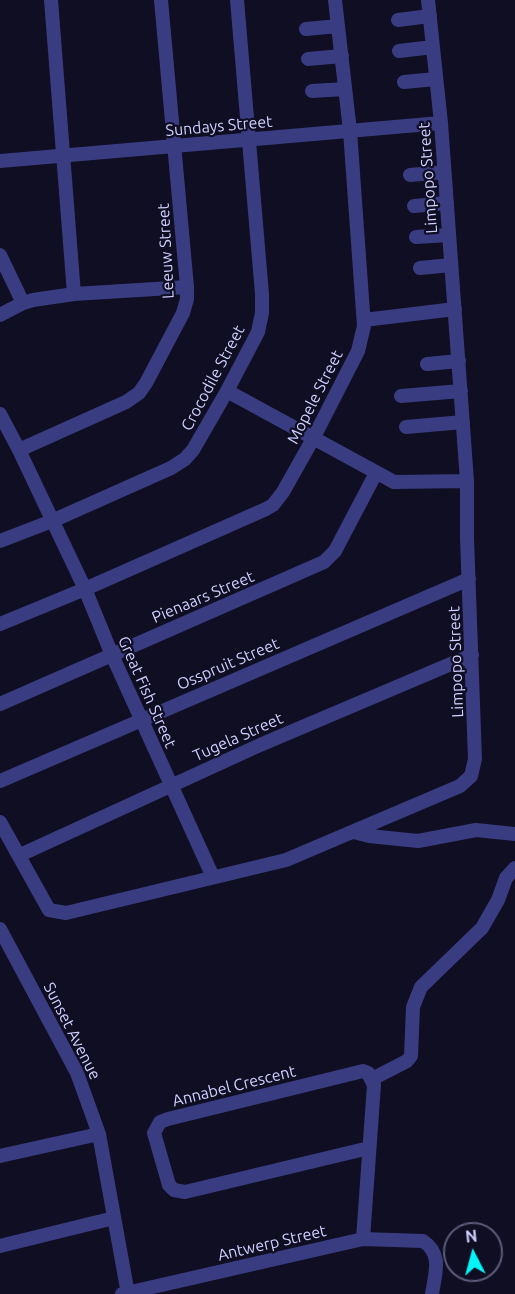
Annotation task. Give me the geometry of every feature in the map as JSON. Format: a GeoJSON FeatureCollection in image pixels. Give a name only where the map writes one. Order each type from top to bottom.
{"type":"FeatureCollection","features":[{"type":"Feature","properties":{"kind":"street"},"geometry":{"type":"LineString","coordinates":[[51,0],[74,294]]}},
{"type":"Feature","properties":{"kind":"street","name":"Leeuw Street"},"geometry":{"type":"LineString","coordinates":[[20,450],[126,402],[139,393],[183,313],[187,299],[187,287],[161,0]]}},
{"type":"Feature","properties":{"kind":"street","name":"Crocodile Street"},"geometry":{"type":"LineString","coordinates":[[0,541],[52,521],[179,464],[193,450],[258,332],[262,314],[262,294],[237,0]]}},
{"type":"Feature","properties":{"kind":"street","name":"Mopele Street"},"geometry":{"type":"LineString","coordinates":[[0,624],[85,589],[273,505],[283,492],[314,437],[358,351],[364,320],[350,131],[335,0]]}},
{"type":"Feature","properties":{"kind":"street","name":"Limpopo Street"},"geometry":{"type":"LineString","coordinates":[[0,822],[49,910],[66,913],[286,860],[460,786],[471,776],[475,759],[467,481],[441,123],[428,0]]}},
{"type":"Feature","properties":{"kind":"street"},"geometry":{"type":"LineString","coordinates":[[398,20],[430,16]]}},
{"type":"Feature","properties":{"kind":"street"},"geometry":{"type":"LineString","coordinates":[[306,29],[338,26]]}},
{"type":"Feature","properties":{"kind":"street"},"geometry":{"type":"LineString","coordinates":[[399,51],[433,47]]}},
{"type":"Feature","properties":{"kind":"street"},"geometry":{"type":"LineString","coordinates":[[308,59],[342,56]]}},
{"type":"Feature","properties":{"kind":"street"},"geometry":{"type":"LineString","coordinates":[[404,82],[436,78]]}},
{"type":"Feature","properties":{"kind":"street"},"geometry":{"type":"LineString","coordinates":[[312,91],[345,88]]}},
{"type":"Feature","properties":{"kind":"street","name":"Sundays Street"},"geometry":{"type":"LineString","coordinates":[[0,161],[441,123]]}},
{"type":"Feature","properties":{"kind":"street"},"geometry":{"type":"LineString","coordinates":[[410,175],[444,172]]}},
{"type":"Feature","properties":{"kind":"street"},"geometry":{"type":"LineString","coordinates":[[414,206],[447,203]]}},
{"type":"Feature","properties":{"kind":"street"},"geometry":{"type":"LineString","coordinates":[[416,237],[449,235]]}},
{"type":"Feature","properties":{"kind":"street"},"geometry":{"type":"LineString","coordinates":[[0,255],[22,303]]}},
{"type":"Feature","properties":{"kind":"street"},"geometry":{"type":"LineString","coordinates":[[420,268],[451,265]]}},
{"type":"Feature","properties":{"kind":"street"},"geometry":{"type":"LineString","coordinates":[[0,315],[22,303],[74,294],[187,287]]}},
{"type":"Feature","properties":{"kind":"street"},"geometry":{"type":"LineString","coordinates":[[364,320],[455,309]]}},
{"type":"Feature","properties":{"kind":"street"},"geometry":{"type":"LineString","coordinates":[[428,364],[459,361]]}},
{"type":"Feature","properties":{"kind":"street"},"geometry":{"type":"LineString","coordinates":[[227,391],[394,482],[467,481]]}},
{"type":"Feature","properties":{"kind":"street"},"geometry":{"type":"LineString","coordinates":[[401,396],[461,391]]}},
{"type":"Feature","properties":{"kind":"street","name":"Great Fish Street"},"geometry":{"type":"LineString","coordinates":[[0,414],[20,450],[85,589],[112,655],[213,877]]}},
{"type":"Feature","properties":{"kind":"street"},"geometry":{"type":"LineString","coordinates":[[406,427],[463,422]]}},
{"type":"Feature","properties":{"kind":"street","name":"Pienaars Street"},"geometry":{"type":"LineString","coordinates":[[0,704],[324,562],[335,551],[376,473]]}},
{"type":"Feature","properties":{"kind":"street","name":"Osspruit Street"},"geometry":{"type":"LineString","coordinates":[[0,781],[470,579]]}},
{"type":"Feature","properties":{"kind":"street","name":"Tugela Street"},"geometry":{"type":"LineString","coordinates":[[20,855],[270,741],[472,655]]}},
{"type":"Feature","properties":{"kind":"street"},"geometry":{"type":"LineString","coordinates":[[354,832],[369,836],[418,841],[476,831],[515,834]]}},
{"type":"Feature","properties":{"kind":"street"},"geometry":{"type":"LineString","coordinates":[[363,1239],[374,1085],[372,1079],[407,1061],[411,1056],[413,1007],[421,987],[482,928],[498,900],[506,878],[515,868]]}},
{"type":"Feature","properties":{"kind":"street","name":"Sunset Avenue"},"geometry":{"type":"LineString","coordinates":[[0,929],[77,1073],[99,1134],[126,1294]]}},
{"type":"Feature","properties":{"kind":"street","name":"Annabel Crescent"},"geometry":{"type":"LineString","coordinates":[[369,1148],[185,1192],[174,1190],[169,1185],[154,1132],[160,1122],[363,1071],[368,1073],[372,1079]]}},
{"type":"Feature","properties":{"kind":"street"},"geometry":{"type":"LineString","coordinates":[[0,1156],[99,1134]]}},
{"type":"Feature","properties":{"kind":"street"},"geometry":{"type":"LineString","coordinates":[[0,1246],[114,1218]]}},
{"type":"Feature","properties":{"kind":"street","name":"Antwerp Street"},"geometry":{"type":"LineString","coordinates":[[126,1294],[363,1239],[423,1241],[429,1245],[437,1257],[432,1294]]}}]}
